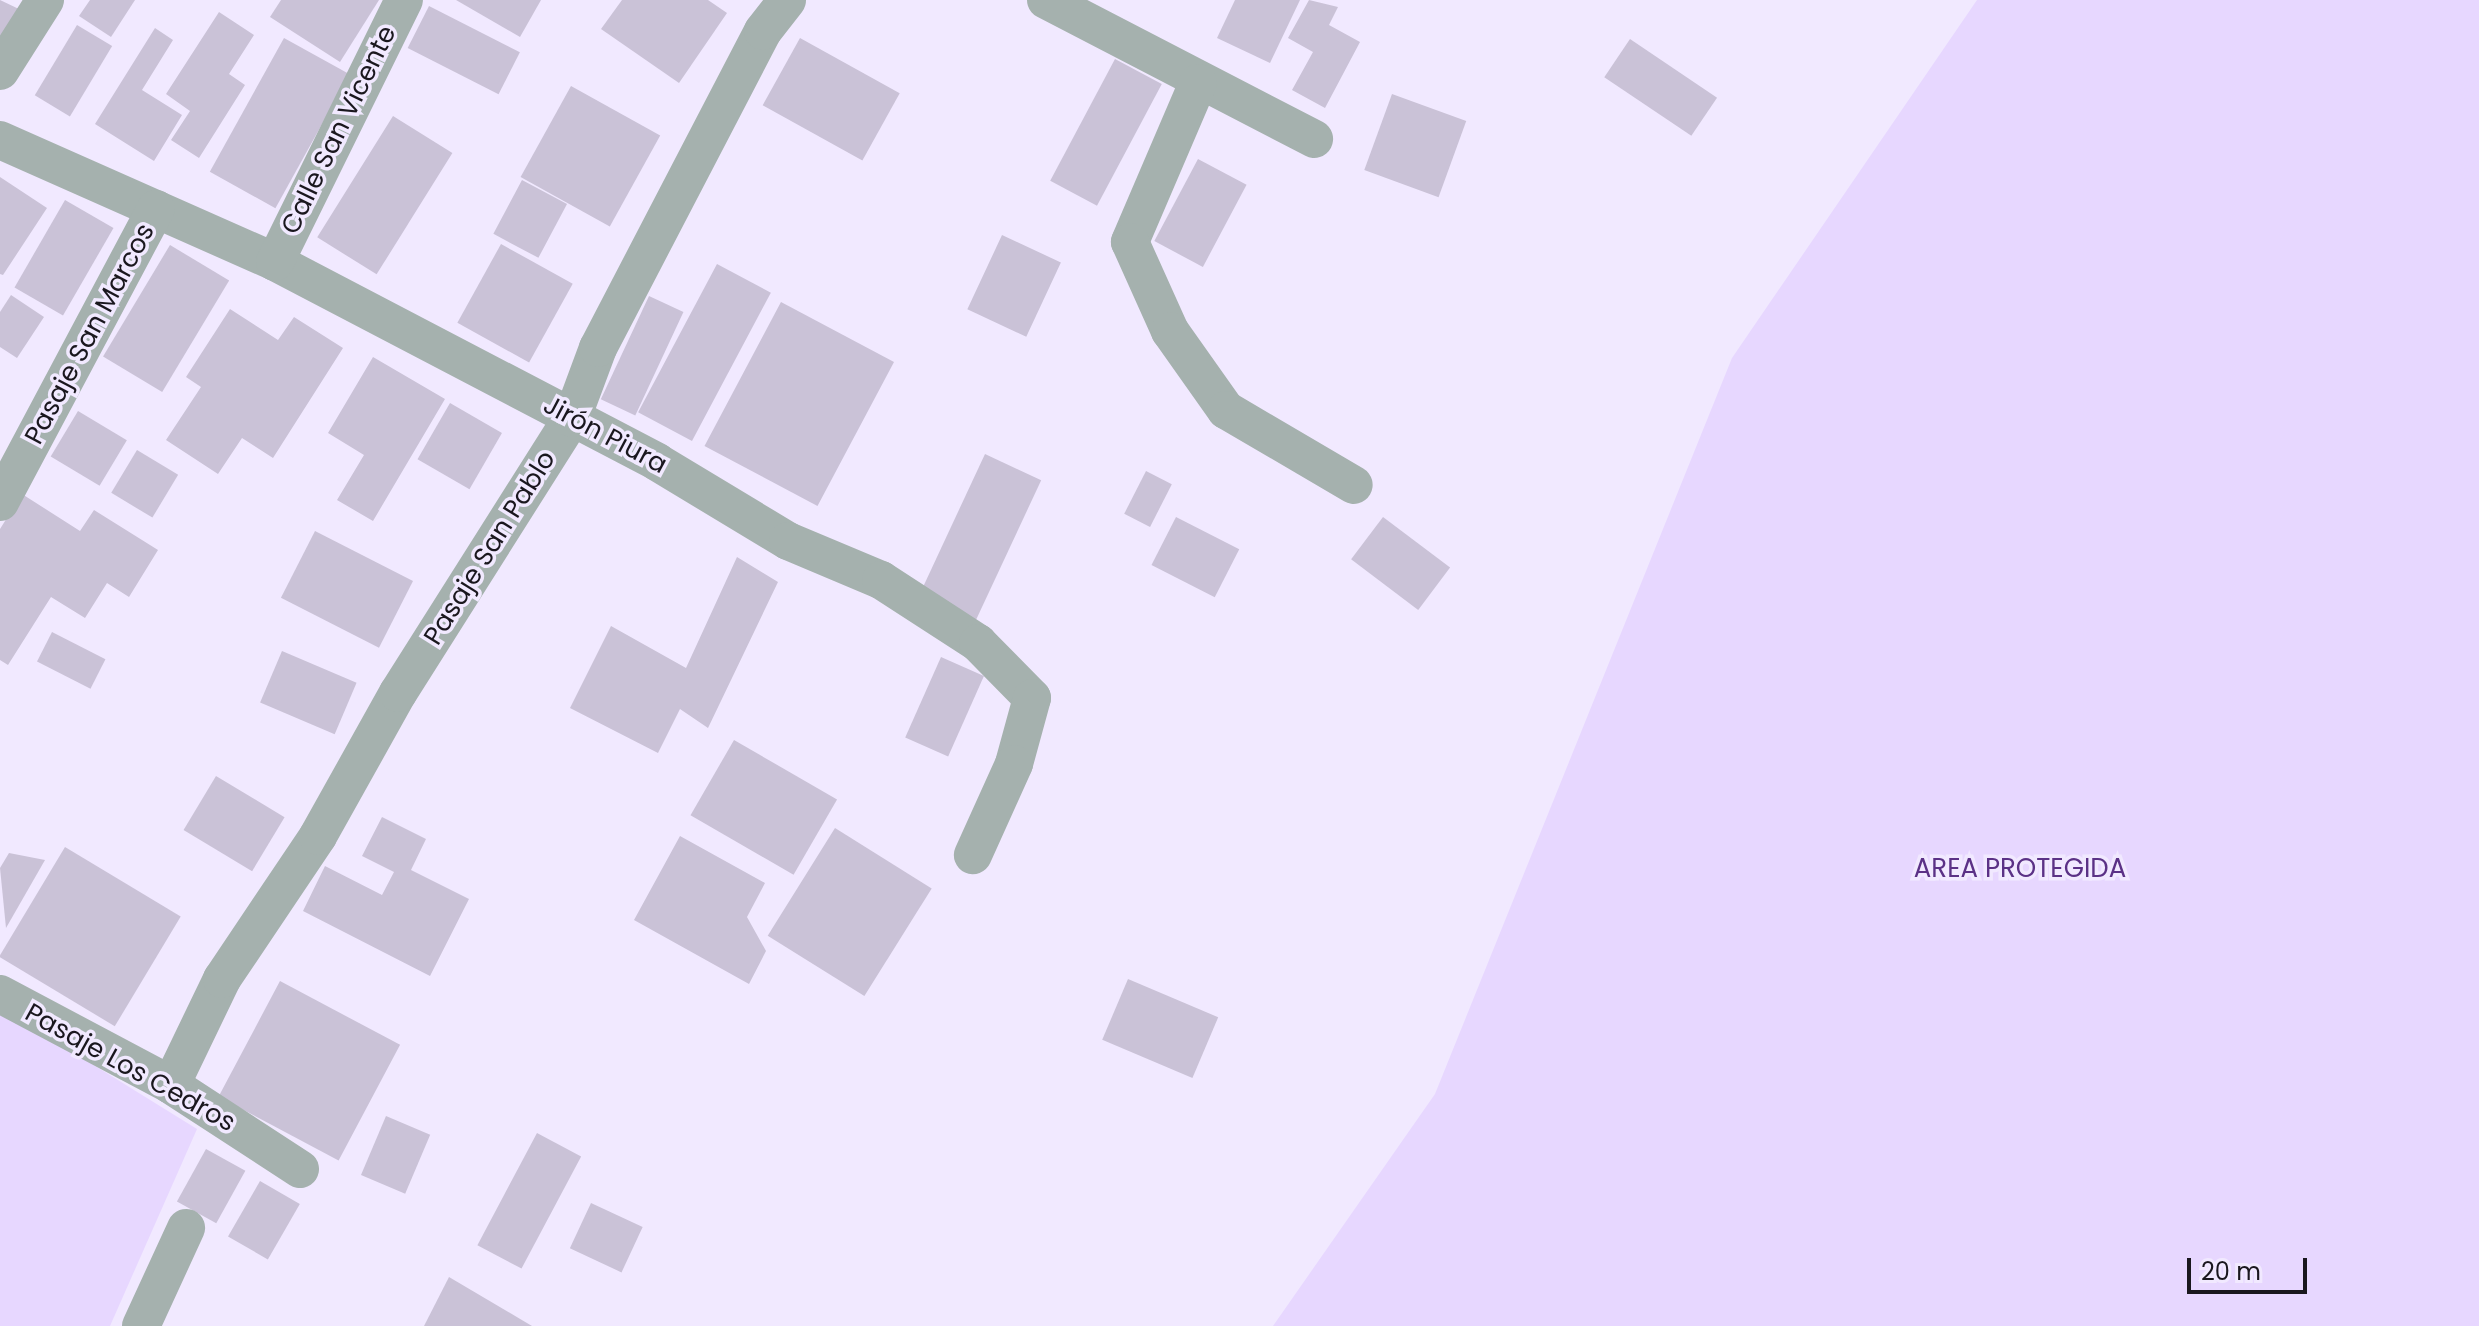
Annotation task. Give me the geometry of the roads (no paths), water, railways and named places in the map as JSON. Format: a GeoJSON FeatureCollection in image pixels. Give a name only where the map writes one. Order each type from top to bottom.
{"type":"FeatureCollection","features":[{"type":"Feature","properties":{"kind":"street"},"geometry":{"type":"LineString","coordinates":[[0,71],[45,0]]}},
{"type":"Feature","properties":{"kind":"street","name":"Calle San Vicente"},"geometry":{"type":"LineString","coordinates":[[275,262],[404,0]]}},
{"type":"Feature","properties":{"kind":"street","name":"Pasaje San Pablo"},"geometry":{"type":"LineString","coordinates":[[171,1085],[222,979],[318,836],[398,693],[572,418],[598,348],[763,31],[787,0]]}},
{"type":"Feature","properties":{"kind":"street"},"geometry":{"type":"LineString","coordinates":[[1046,0],[1198,83],[1314,139]]}},
{"type":"Feature","properties":{"kind":"street"},"geometry":{"type":"LineString","coordinates":[[1198,83],[1130,242],[1170,331],[1226,410],[1354,485]]}},
{"type":"Feature","properties":{"kind":"street","name":"Jirón Piura"},"geometry":{"type":"LineString","coordinates":[[0,140],[275,262],[572,418],[788,541],[881,580],[978,643],[1032,698],[1014,764],[973,855]]}},
{"type":"Feature","properties":{"kind":"street","name":"Pasaje San Marcos"},"geometry":{"type":"LineString","coordinates":[[0,502],[156,209]]}},
{"type":"Feature","properties":{"kind":"street","name":"Pasaje Los Cedros"},"geometry":{"type":"LineString","coordinates":[[0,994],[171,1085],[300,1169]]}},
{"type":"Feature","properties":{"kind":"street"},"geometry":{"type":"LineString","coordinates":[[141,1326],[186,1228]]}},
{"type":"Feature","properties":{"kind":"park label","name":"AREA PROTEGIDA"},"geometry":{"type":"Point","coordinates":[2020,869]}}]}
